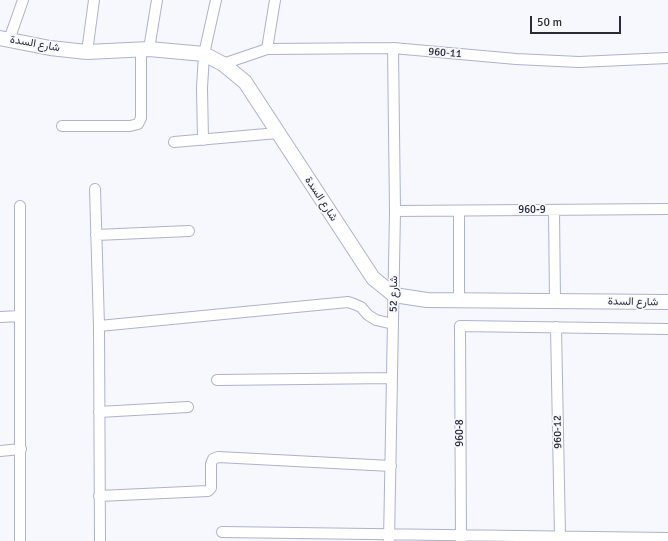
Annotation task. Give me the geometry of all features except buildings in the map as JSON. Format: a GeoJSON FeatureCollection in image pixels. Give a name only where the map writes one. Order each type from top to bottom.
{"type":"FeatureCollection","features":[{"type":"Feature","properties":{"kind":"street"},"geometry":{"type":"LineString","coordinates":[[4,39],[23,0]]}},
{"type":"Feature","properties":{"kind":"street"},"geometry":{"type":"LineString","coordinates":[[87,52],[94,0]]}},
{"type":"Feature","properties":{"kind":"street"},"geometry":{"type":"LineString","coordinates":[[62,126],[130,126],[138,124],[141,118],[145,49],[157,0]]}},
{"type":"Feature","properties":{"kind":"street"},"geometry":{"type":"LineString","coordinates":[[203,140],[202,88],[204,54],[216,0]]}},
{"type":"Feature","properties":{"kind":"street"},"geometry":{"type":"LineString","coordinates":[[267,49],[275,0]]}},
{"type":"Feature","properties":{"kind":"street","name":"شارع السدة"},"geometry":{"type":"LineString","coordinates":[[4,39],[50,48],[87,52],[145,49],[204,54],[224,64],[245,82],[372,278],[394,294],[427,300],[668,302]]}},
{"type":"Feature","properties":{"kind":"street","name":"960-11"},"geometry":{"type":"LineString","coordinates":[[224,64],[267,49],[393,48],[516,59],[579,62],[668,58]]}},
{"type":"Feature","properties":{"kind":"street","name":"شارع 52"},"geometry":{"type":"LineString","coordinates":[[389,538],[395,211],[393,48]]}},
{"type":"Feature","properties":{"kind":"street"},"geometry":{"type":"LineString","coordinates":[[174,142],[278,133]]}},
{"type":"Feature","properties":{"kind":"street"},"geometry":{"type":"LineString","coordinates":[[95,189],[99,326],[100,541]]}},
{"type":"Feature","properties":{"kind":"street"},"geometry":{"type":"LineString","coordinates":[[20,206],[20,541]]}},
{"type":"Feature","properties":{"kind":"street","name":"960-9"},"geometry":{"type":"LineString","coordinates":[[395,211],[668,209]]}},
{"type":"Feature","properties":{"kind":"street"},"geometry":{"type":"LineString","coordinates":[[554,210],[555,301]]}},
{"type":"Feature","properties":{"kind":"street"},"geometry":{"type":"LineString","coordinates":[[459,211],[459,300]]}},
{"type":"Feature","properties":{"kind":"street"},"geometry":{"type":"LineString","coordinates":[[96,235],[189,231]]}},
{"type":"Feature","properties":{"kind":"street"},"geometry":{"type":"LineString","coordinates":[[99,326],[348,302],[361,307],[368,315],[376,320],[393,324]]}},
{"type":"Feature","properties":{"kind":"street"},"geometry":{"type":"LineString","coordinates":[[0,318],[20,316]]}},
{"type":"Feature","properties":{"kind":"street","name":"960-8"},"geometry":{"type":"LineString","coordinates":[[461,538],[460,326],[556,327]]}},
{"type":"Feature","properties":{"kind":"street"},"geometry":{"type":"LineString","coordinates":[[556,327],[668,329]]}},
{"type":"Feature","properties":{"kind":"street","name":"960-12"},"geometry":{"type":"LineString","coordinates":[[556,327],[560,536]]}},
{"type":"Feature","properties":{"kind":"street"},"geometry":{"type":"LineString","coordinates":[[218,380],[392,378]]}},
{"type":"Feature","properties":{"kind":"street"},"geometry":{"type":"LineString","coordinates":[[99,412],[188,407]]}},
{"type":"Feature","properties":{"kind":"street"},"geometry":{"type":"LineString","coordinates":[[0,451],[21,449]]}},
{"type":"Feature","properties":{"kind":"street"},"geometry":{"type":"LineString","coordinates":[[99,496],[208,491],[211,488],[210,464],[213,459],[218,457],[390,466]]}},
{"type":"Feature","properties":{"kind":"street"},"geometry":{"type":"LineString","coordinates":[[222,532],[389,538],[560,536],[668,538]]}}]}
